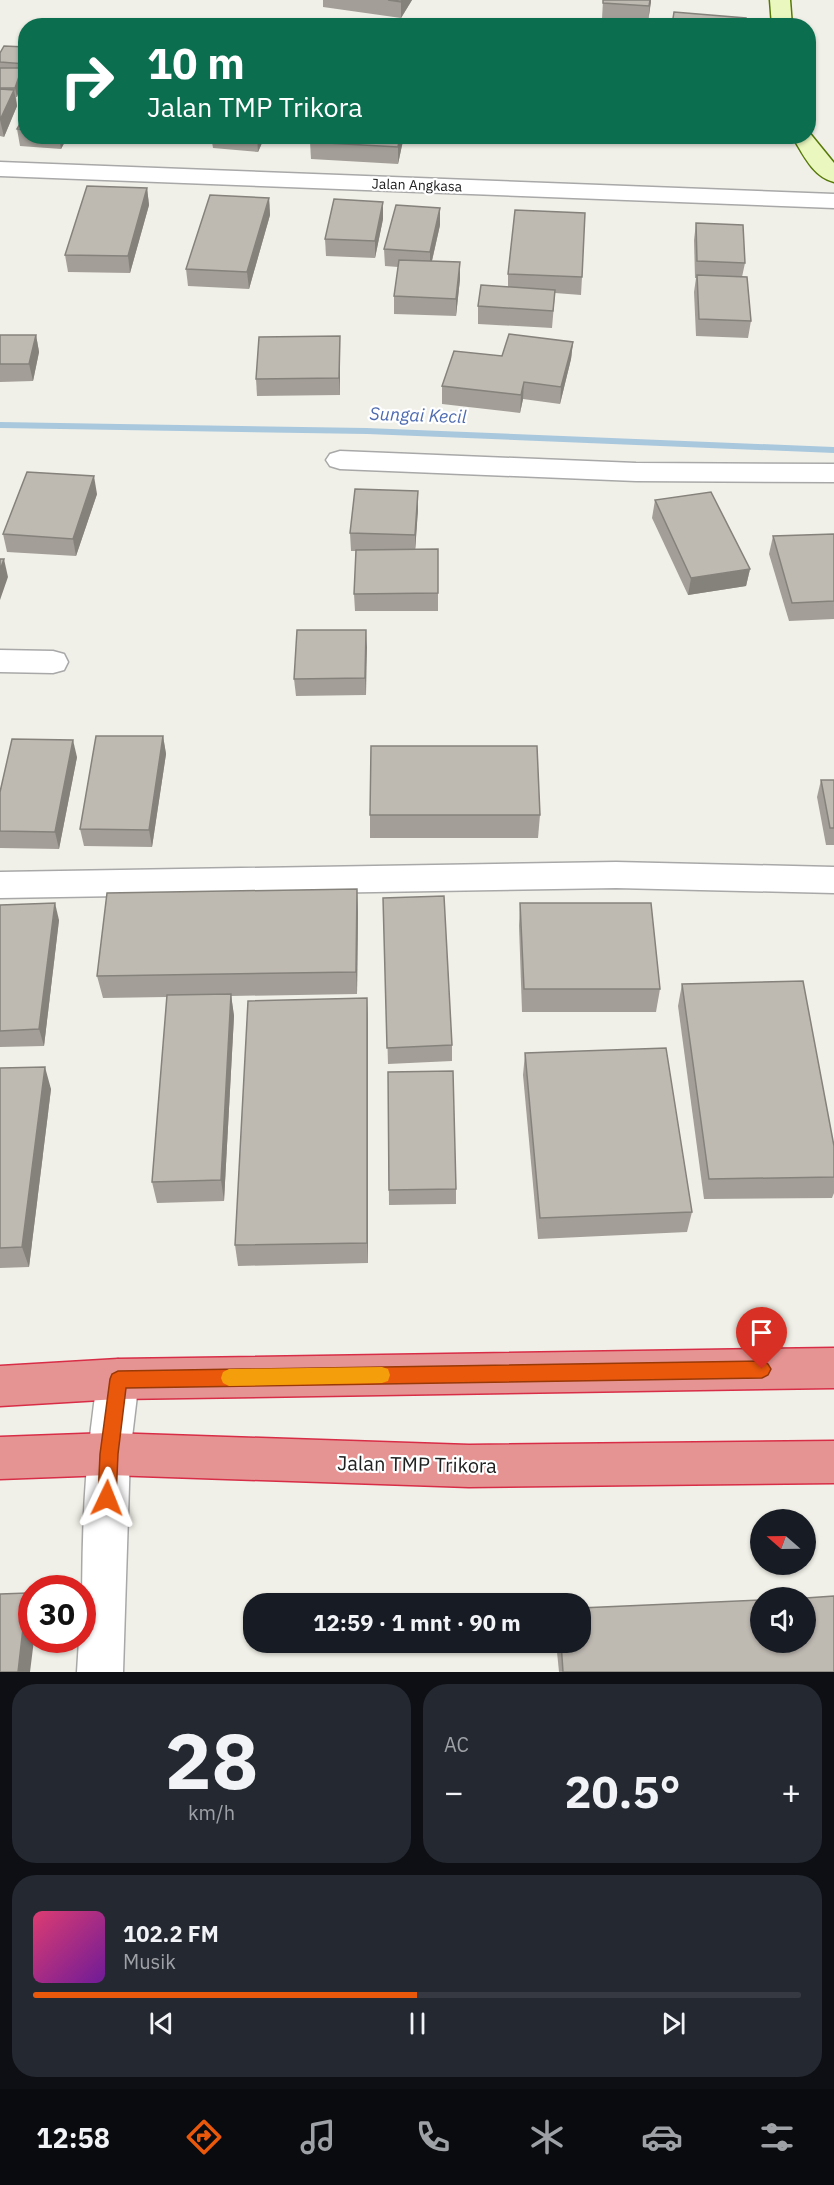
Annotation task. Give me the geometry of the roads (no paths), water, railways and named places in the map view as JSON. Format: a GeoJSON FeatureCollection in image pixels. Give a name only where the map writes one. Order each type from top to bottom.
{"type":"FeatureCollection","features":[{"type":"Feature","properties":{"kind":"highway"},"geometry":{"type":"LineString","coordinates":[[0,1386],[118,1379],[834,1368]]}},
{"type":"Feature","properties":{"kind":"highway","name":"Jalan TMP Trikora"},"geometry":{"type":"LineString","coordinates":[[0,1458],[109,1454],[469,1466],[834,1462]]}},
{"type":"Feature","properties":{"kind":"street"},"geometry":{"type":"LineString","coordinates":[[780,0],[781,18]]}},
{"type":"Feature","properties":{"kind":"street"},"geometry":{"type":"LineString","coordinates":[[808,144],[820,164],[834,174]]}},
{"type":"Feature","properties":{"kind":"street","name":"Jalan Angkasa"},"geometry":{"type":"LineString","coordinates":[[0,169],[834,201]]}},
{"type":"Feature","properties":{"kind":"street"},"geometry":{"type":"LineString","coordinates":[[340,460],[636,472],[834,473]]}},
{"type":"Feature","properties":{"kind":"street"},"geometry":{"type":"LineString","coordinates":[[0,661],[52,662]]}},
{"type":"Feature","properties":{"kind":"street"},"geometry":{"type":"LineString","coordinates":[[0,885],[616,874],[834,880]]}},
{"type":"Feature","properties":{"kind":"street"},"geometry":{"type":"LineString","coordinates":[[100,1672],[109,1454],[118,1379]]}},
{"type":"Feature","properties":{"kind":"waterway","name":"Sungai Kecil"},"geometry":{"type":"LineString","coordinates":[[0,425],[367,431],[834,450]]}}]}
